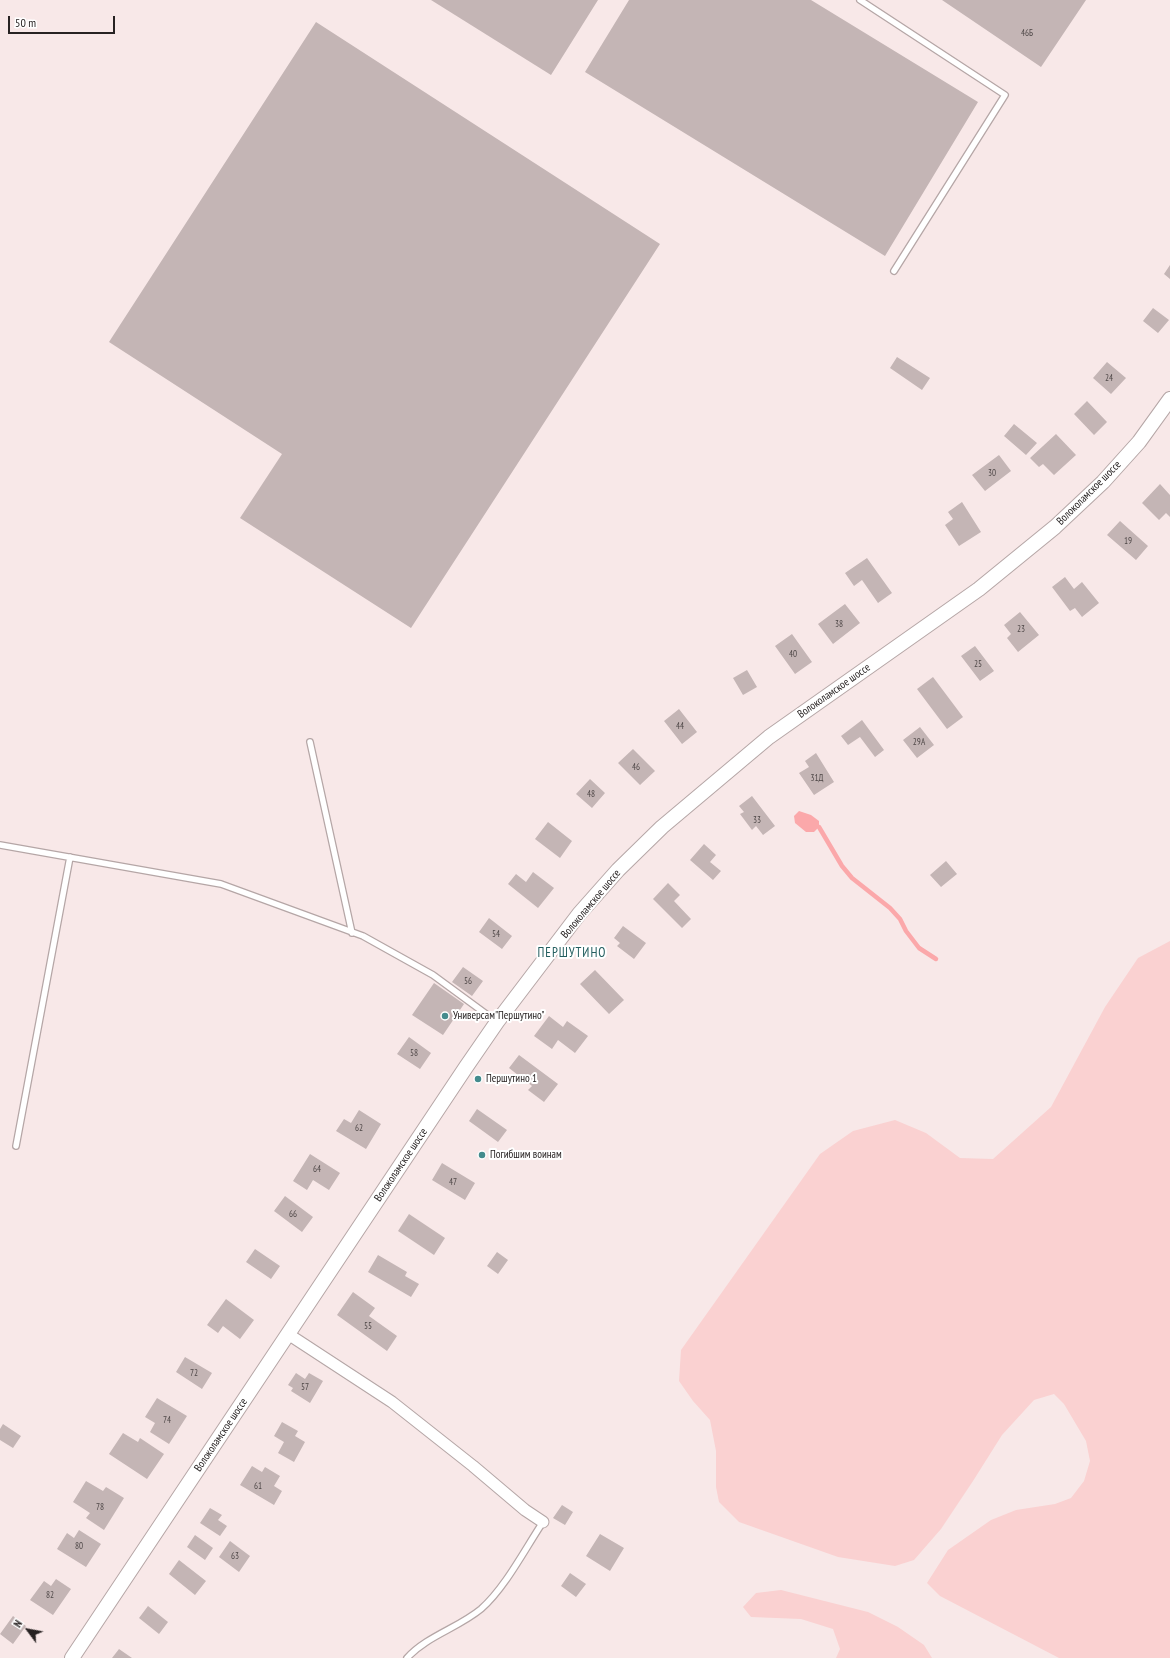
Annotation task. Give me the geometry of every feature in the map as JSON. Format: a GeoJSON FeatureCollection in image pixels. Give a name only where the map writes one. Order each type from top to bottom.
{"type":"FeatureCollection","features":[{"type":"Feature","properties":{"kind":"street","name":"Волоколамское шоссе"},"geometry":{"type":"LineString","coordinates":[[72,1658],[497,1022],[579,914],[618,870],[662,827],[769,737],[979,589],[1055,527],[1103,482],[1139,442],[1170,399]]}},
{"type":"Feature","properties":{"kind":"street"},"geometry":{"type":"LineString","coordinates":[[288,1334],[392,1402],[473,1466],[525,1510],[543,1522]]}},
{"type":"Feature","properties":{"kind":"lane"},"geometry":{"type":"LineString","coordinates":[[860,0],[1005,95],[894,271]]}},
{"type":"Feature","properties":{"kind":"lane"},"geometry":{"type":"LineString","coordinates":[[310,742],[352,933]]}},
{"type":"Feature","properties":{"kind":"lane"},"geometry":{"type":"LineString","coordinates":[[0,845],[221,884],[363,936],[432,975],[497,1022]]}},
{"type":"Feature","properties":{"kind":"lane"},"geometry":{"type":"LineString","coordinates":[[16,1146],[70,857]]}},
{"type":"Feature","properties":{"kind":"lane"},"geometry":{"type":"LineString","coordinates":[[407,1658],[433,1638],[462,1624],[482,1608],[500,1588],[543,1522]]}},
{"type":"Feature","properties":{"kind":"shaded area"},"geometry":{"type":"Polygon","coordinates":[[[799,811],[811,815],[819,821],[819,827],[814,832],[806,832],[795,823],[794,816],[799,811]]]}},
{"type":"Feature","properties":{"kind":"shaded area"},"geometry":{"type":"Polygon","coordinates":[[[1170,941],[1170,1658],[1059,1658],[940,1596],[927,1583],[948,1550],[991,1520],[1016,1510],[1055,1504],[1071,1498],[1084,1481],[1090,1461],[1086,1441],[1064,1404],[1054,1394],[1034,1400],[1002,1435],[941,1529],[914,1560],[895,1566],[838,1557],[739,1522],[719,1502],[716,1487],[716,1451],[710,1420],[693,1401],[679,1381],[681,1350],[820,1154],[853,1131],[895,1120],[926,1133],[960,1158],[993,1159],[1051,1107],[1105,1007],[1138,958],[1170,941]]]}},
{"type":"Feature","properties":{"kind":"shaded area"},"geometry":{"type":"Polygon","coordinates":[[[781,1590],[868,1612],[898,1627],[924,1645],[932,1658],[836,1658],[840,1649],[833,1629],[801,1619],[751,1617],[743,1607],[756,1593],[781,1590]]]}},
{"type":"Feature","properties":{"kind":"building"},"geometry":{"type":"Polygon","coordinates":[[[431,0],[598,0],[551,75],[431,0]]]}},
{"type":"Feature","properties":{"kind":"building"},"geometry":{"type":"Polygon","coordinates":[[[629,0],[811,0],[978,102],[885,256],[585,72],[629,0]]]}},
{"type":"Feature","properties":{"kind":"building"},"geometry":{"type":"Polygon","coordinates":[[[942,0],[1086,0],[1041,67],[942,0]]]}},
{"type":"Feature","properties":{"kind":"building"},"geometry":{"type":"Polygon","coordinates":[[[316,22],[660,244],[411,628],[240,518],[282,454],[109,342],[316,22]]]}},
{"type":"Feature","properties":{"kind":"building"},"geometry":{"type":"Polygon","coordinates":[[[1170,265],[1170,279],[1164,274],[1170,265]]]}},
{"type":"Feature","properties":{"kind":"building"},"geometry":{"type":"Polygon","coordinates":[[[1153,308],[1169,320],[1158,333],[1143,321],[1153,308]]]}},
{"type":"Feature","properties":{"kind":"building"},"geometry":{"type":"Polygon","coordinates":[[[897,357],[930,378],[922,390],[890,368],[897,357]]]}},
{"type":"Feature","properties":{"kind":"building"},"geometry":{"type":"Polygon","coordinates":[[[1107,362],[1126,378],[1111,394],[1093,378],[1107,362]]]}},
{"type":"Feature","properties":{"kind":"building"},"geometry":{"type":"Polygon","coordinates":[[[1087,401],[1107,422],[1094,435],[1074,414],[1087,401]]]}},
{"type":"Feature","properties":{"kind":"building"},"geometry":{"type":"Polygon","coordinates":[[[1014,424],[1037,443],[1026,455],[1004,436],[1014,424]]]}},
{"type":"Feature","properties":{"kind":"building"},"geometry":{"type":"Polygon","coordinates":[[[1056,434],[1076,455],[1054,475],[1043,464],[1039,467],[1030,458],[1056,434]]]}},
{"type":"Feature","properties":{"kind":"building"},"geometry":{"type":"Polygon","coordinates":[[[999,455],[1011,471],[985,491],[972,475],[999,455]]]}},
{"type":"Feature","properties":{"kind":"building"},"geometry":{"type":"Polygon","coordinates":[[[1160,484],[1170,495],[1170,517],[1166,513],[1159,520],[1142,503],[1160,484]]]}},
{"type":"Feature","properties":{"kind":"building"},"geometry":{"type":"Polygon","coordinates":[[[962,502],[981,532],[959,546],[945,525],[953,519],[948,512],[962,502]]]}},
{"type":"Feature","properties":{"kind":"building"},"geometry":{"type":"Polygon","coordinates":[[[1120,521],[1148,546],[1136,560],[1107,535],[1120,521]]]}},
{"type":"Feature","properties":{"kind":"building"},"geometry":{"type":"Polygon","coordinates":[[[867,558],[892,593],[878,603],[862,580],[854,586],[845,573],[867,558]]]}},
{"type":"Feature","properties":{"kind":"building"},"geometry":{"type":"Polygon","coordinates":[[[1065,577],[1074,589],[1082,582],[1099,603],[1082,617],[1075,608],[1070,611],[1052,587],[1065,577]]]}},
{"type":"Feature","properties":{"kind":"building"},"geometry":{"type":"Polygon","coordinates":[[[845,604],[860,623],[833,644],[818,624],[845,604]]]}},
{"type":"Feature","properties":{"kind":"building"},"geometry":{"type":"Polygon","coordinates":[[[1020,612],[1039,635],[1018,652],[1007,638],[1011,634],[1004,625],[1020,612]]]}},
{"type":"Feature","properties":{"kind":"building"},"geometry":{"type":"Polygon","coordinates":[[[792,634],[812,662],[795,674],[775,646],[792,634]]]}},
{"type":"Feature","properties":{"kind":"building"},"geometry":{"type":"Polygon","coordinates":[[[975,646],[994,671],[980,681],[961,656],[975,646]]]}},
{"type":"Feature","properties":{"kind":"building"},"geometry":{"type":"Polygon","coordinates":[[[747,670],[757,687],[743,695],[733,678],[747,670]]]}},
{"type":"Feature","properties":{"kind":"building"},"geometry":{"type":"Polygon","coordinates":[[[933,677],[963,717],[947,729],[917,689],[933,677]]]}},
{"type":"Feature","properties":{"kind":"building"},"geometry":{"type":"Polygon","coordinates":[[[679,709],[697,732],[682,744],[664,721],[679,709]]]}},
{"type":"Feature","properties":{"kind":"building"},"geometry":{"type":"Polygon","coordinates":[[[862,720],[884,750],[875,757],[860,737],[848,745],[841,736],[862,720]]]}},
{"type":"Feature","properties":{"kind":"building"},"geometry":{"type":"Polygon","coordinates":[[[920,727],[934,745],[917,758],[903,740],[920,727]]]}},
{"type":"Feature","properties":{"kind":"building"},"geometry":{"type":"Polygon","coordinates":[[[633,749],[655,771],[640,785],[618,763],[633,749]]]}},
{"type":"Feature","properties":{"kind":"building"},"geometry":{"type":"Polygon","coordinates":[[[816,753],[834,782],[814,795],[799,773],[809,767],[805,761],[816,753]]]}},
{"type":"Feature","properties":{"kind":"building"},"geometry":{"type":"Polygon","coordinates":[[[590,779],[605,793],[592,808],[576,794],[590,779]]]}},
{"type":"Feature","properties":{"kind":"building"},"geometry":{"type":"Polygon","coordinates":[[[752,796],[775,826],[763,835],[756,826],[752,830],[740,814],[744,812],[739,806],[752,796]]]}},
{"type":"Feature","properties":{"kind":"building"},"geometry":{"type":"Polygon","coordinates":[[[548,822],[572,841],[560,858],[535,839],[548,822]]]}},
{"type":"Feature","properties":{"kind":"building"},"geometry":{"type":"Polygon","coordinates":[[[704,844],[716,855],[710,862],[721,871],[713,880],[690,860],[704,844]]]}},
{"type":"Feature","properties":{"kind":"building"},"geometry":{"type":"Polygon","coordinates":[[[946,861],[957,874],[941,887],[930,875],[946,861]]]}},
{"type":"Feature","properties":{"kind":"building"},"geometry":{"type":"Polygon","coordinates":[[[533,872],[554,888],[538,908],[508,884],[516,874],[526,882],[533,872]]]}},
{"type":"Feature","properties":{"kind":"building"},"geometry":{"type":"Polygon","coordinates":[[[668,883],[680,895],[674,901],[691,919],[682,928],[653,899],[668,883]]]}},
{"type":"Feature","properties":{"kind":"building"},"geometry":{"type":"Polygon","coordinates":[[[489,918],[512,936],[502,949],[479,932],[489,918]]]}},
{"type":"Feature","properties":{"kind":"building"},"geometry":{"type":"Polygon","coordinates":[[[623,926],[646,943],[634,959],[617,946],[620,943],[614,938],[623,926]]]}},
{"type":"Feature","properties":{"kind":"building"},"geometry":{"type":"Polygon","coordinates":[[[463,967],[483,981],[472,996],[452,982],[463,967]]]}},
{"type":"Feature","properties":{"kind":"building"},"geometry":{"type":"Polygon","coordinates":[[[595,970],[624,1000],[609,1014],[580,984],[595,970]]]}},
{"type":"Feature","properties":{"kind":"building"},"geometry":{"type":"Polygon","coordinates":[[[434,983],[464,1004],[443,1035],[412,1015],[434,983]]]}},
{"type":"Feature","properties":{"kind":"building"},"geometry":{"type":"Polygon","coordinates":[[[549,1016],[563,1027],[567,1021],[588,1036],[575,1053],[558,1040],[552,1049],[534,1036],[549,1016]]]}},
{"type":"Feature","properties":{"kind":"building"},"geometry":{"type":"Polygon","coordinates":[[[409,1037],[431,1053],[420,1069],[397,1054],[409,1037]]]}},
{"type":"Feature","properties":{"kind":"building"},"geometry":{"type":"Polygon","coordinates":[[[519,1055],[558,1084],[544,1102],[528,1090],[532,1086],[509,1068],[519,1055]]]}},
{"type":"Feature","properties":{"kind":"building"},"geometry":{"type":"Polygon","coordinates":[[[477,1109],[507,1130],[498,1142],[469,1121],[477,1109]]]}},
{"type":"Feature","properties":{"kind":"building"},"geometry":{"type":"Polygon","coordinates":[[[359,1110],[381,1124],[366,1149],[336,1131],[344,1119],[351,1123],[359,1110]]]}},
{"type":"Feature","properties":{"kind":"building"},"geometry":{"type":"Polygon","coordinates":[[[310,1154],[340,1173],[329,1190],[313,1180],[307,1190],[293,1181],[310,1154]]]}},
{"type":"Feature","properties":{"kind":"building"},"geometry":{"type":"Polygon","coordinates":[[[442,1163],[475,1183],[465,1200],[432,1180],[442,1163]]]}},
{"type":"Feature","properties":{"kind":"building"},"geometry":{"type":"Polygon","coordinates":[[[285,1196],[313,1217],[302,1232],[274,1211],[285,1196]]]}},
{"type":"Feature","properties":{"kind":"building"},"geometry":{"type":"Polygon","coordinates":[[[409,1214],[445,1238],[434,1255],[398,1231],[409,1214]]]}},
{"type":"Feature","properties":{"kind":"building"},"geometry":{"type":"Polygon","coordinates":[[[255,1249],[280,1266],[271,1279],[246,1262],[255,1249]]]}},
{"type":"Feature","properties":{"kind":"building"},"geometry":{"type":"Polygon","coordinates":[[[497,1252],[508,1260],[498,1274],[487,1266],[497,1252]]]}},
{"type":"Feature","properties":{"kind":"building"},"geometry":{"type":"Polygon","coordinates":[[[378,1255],[407,1272],[405,1276],[419,1284],[411,1297],[368,1272],[378,1255]]]}},
{"type":"Feature","properties":{"kind":"building"},"geometry":{"type":"Polygon","coordinates":[[[353,1292],[375,1308],[369,1316],[397,1336],[387,1351],[337,1315],[353,1292]]]}},
{"type":"Feature","properties":{"kind":"building"},"geometry":{"type":"Polygon","coordinates":[[[226,1299],[254,1320],[240,1339],[223,1326],[218,1333],[207,1325],[226,1299]]]}},
{"type":"Feature","properties":{"kind":"building"},"geometry":{"type":"Polygon","coordinates":[[[185,1357],[212,1373],[202,1389],[176,1372],[185,1357]]]}},
{"type":"Feature","properties":{"kind":"building"},"geometry":{"type":"Polygon","coordinates":[[[296,1373],[305,1379],[309,1373],[323,1381],[310,1403],[291,1391],[293,1388],[288,1385],[296,1373]]]}},
{"type":"Feature","properties":{"kind":"building"},"geometry":{"type":"Polygon","coordinates":[[[157,1398],[187,1416],[169,1444],[150,1432],[155,1423],[145,1417],[157,1398]]]}},
{"type":"Feature","properties":{"kind":"building"},"geometry":{"type":"Polygon","coordinates":[[[282,1422],[298,1431],[295,1436],[305,1442],[294,1462],[278,1453],[284,1442],[274,1436],[282,1422]]]}},
{"type":"Feature","properties":{"kind":"building"},"geometry":{"type":"Polygon","coordinates":[[[3,1424],[21,1436],[13,1448],[0,1440],[0,1429],[3,1424]]]}},
{"type":"Feature","properties":{"kind":"building"},"geometry":{"type":"Polygon","coordinates":[[[123,1433],[138,1442],[140,1438],[164,1454],[147,1479],[109,1454],[123,1433]]]}},
{"type":"Feature","properties":{"kind":"building"},"geometry":{"type":"Polygon","coordinates":[[[252,1466],[262,1472],[265,1467],[280,1476],[274,1486],[282,1491],[274,1505],[240,1485],[252,1466]]]}},
{"type":"Feature","properties":{"kind":"building"},"geometry":{"type":"Polygon","coordinates":[[[86,1481],[103,1491],[106,1487],[124,1498],[104,1530],[86,1518],[90,1513],[73,1502],[86,1481]]]}},
{"type":"Feature","properties":{"kind":"building"},"geometry":{"type":"Polygon","coordinates":[[[562,1505],[573,1512],[565,1525],[553,1518],[562,1505]]]}},
{"type":"Feature","properties":{"kind":"building"},"geometry":{"type":"Polygon","coordinates":[[[210,1508],[222,1515],[218,1520],[227,1526],[220,1536],[200,1523],[210,1508]]]}},
{"type":"Feature","properties":{"kind":"building"},"geometry":{"type":"Polygon","coordinates":[[[79,1530],[101,1544],[86,1567],[57,1549],[67,1533],[74,1538],[79,1530]]]}},
{"type":"Feature","properties":{"kind":"building"},"geometry":{"type":"Polygon","coordinates":[[[600,1534],[624,1548],[610,1571],[586,1556],[600,1534]]]}},
{"type":"Feature","properties":{"kind":"building"},"geometry":{"type":"Polygon","coordinates":[[[195,1535],[213,1548],[205,1560],[187,1547],[195,1535]]]}},
{"type":"Feature","properties":{"kind":"building"},"geometry":{"type":"Polygon","coordinates":[[[230,1541],[250,1556],[239,1572],[219,1557],[230,1541]]]}},
{"type":"Feature","properties":{"kind":"building"},"geometry":{"type":"Polygon","coordinates":[[[179,1560],[206,1581],[195,1595],[169,1574],[179,1560]]]}},
{"type":"Feature","properties":{"kind":"building"},"geometry":{"type":"Polygon","coordinates":[[[570,1573],[586,1584],[576,1597],[561,1586],[570,1573]]]}},
{"type":"Feature","properties":{"kind":"building"},"geometry":{"type":"Polygon","coordinates":[[[56,1579],[71,1589],[53,1615],[30,1600],[44,1581],[51,1586],[56,1579]]]}},
{"type":"Feature","properties":{"kind":"building"},"geometry":{"type":"Polygon","coordinates":[[[148,1606],[168,1622],[159,1634],[139,1618],[148,1606]]]}},
{"type":"Feature","properties":{"kind":"building"},"geometry":{"type":"Polygon","coordinates":[[[13,1616],[26,1626],[13,1644],[0,1634],[13,1616]]]}},
{"type":"Feature","properties":{"kind":"building"},"geometry":{"type":"Polygon","coordinates":[[[119,1649],[132,1658],[112,1658],[119,1649]]]}},
{"type":"Feature","properties":{"kind":"waterway"},"geometry":{"type":"LineString","coordinates":[[819,827],[842,866],[852,878],[890,908],[900,919],[906,931],[919,948],[936,959]]}},
{"type":"Feature","properties":{"kind":"place","name":"Универсам\"Першутино\""},"geometry":{"type":"Point","coordinates":[445,1016]}},
{"type":"Feature","properties":{"kind":"place","name":"Першутино 1"},"geometry":{"type":"Point","coordinates":[478,1079]}},
{"type":"Feature","properties":{"kind":"place","name":"Погибшим воинам"},"geometry":{"type":"Point","coordinates":[482,1155]}},
{"type":"Feature","properties":{"kind":"district","name":"ПЕРШУТИНО"},"geometry":{"type":"Point","coordinates":[572,953]}}]}
